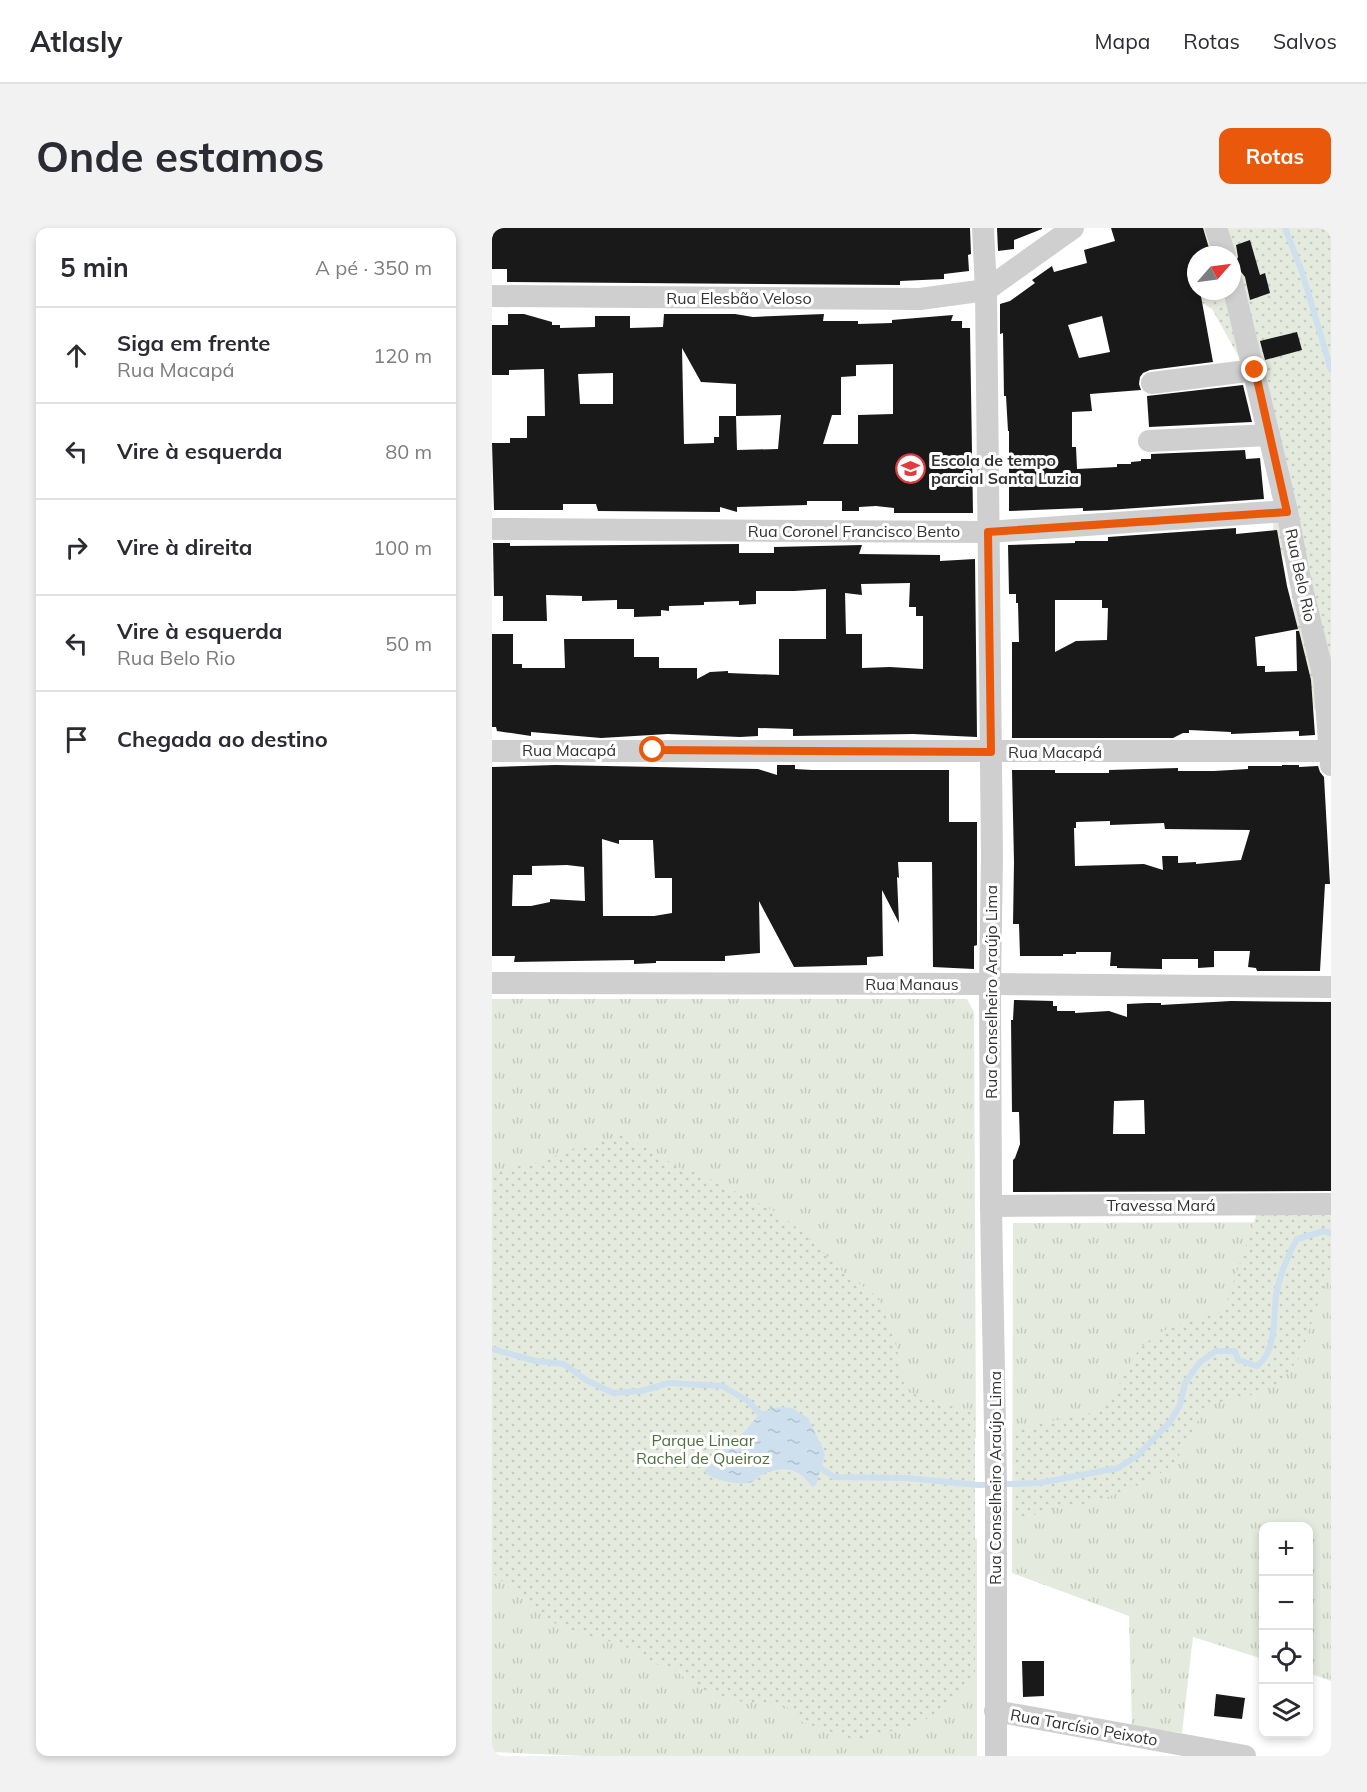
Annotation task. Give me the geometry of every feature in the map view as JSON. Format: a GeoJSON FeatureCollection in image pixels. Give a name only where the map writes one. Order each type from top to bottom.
{"type":"FeatureCollection","features":[{"type":"Feature","properties":{"kind":"street","name":"Rua Conselheiro Araújo Lima"},"geometry":{"type":"LineString","coordinates":[[983,228],[986,290],[991,752],[991,1206],[996,1484],[996,1756]]}},
{"type":"Feature","properties":{"kind":"street"},"geometry":{"type":"LineString","coordinates":[[986,290],[1072,228]]}},
{"type":"Feature","properties":{"kind":"street"},"geometry":{"type":"LineString","coordinates":[[1216,228],[1222,246]]}},
{"type":"Feature","properties":{"kind":"street","name":"Rua Elesbão Veloso"},"geometry":{"type":"LineString","coordinates":[[492,296],[920,299],[986,290]]}},
{"type":"Feature","properties":{"kind":"street","name":"Rua Belo Rio"},"geometry":{"type":"LineString","coordinates":[[1237,300],[1255,370],[1300,580],[1324,678],[1330,759]]}},
{"type":"Feature","properties":{"kind":"street"},"geometry":{"type":"LineString","coordinates":[[1152,383],[1255,370]]}},
{"type":"Feature","properties":{"kind":"street"},"geometry":{"type":"LineString","coordinates":[[1149,441],[1269,435]]}},
{"type":"Feature","properties":{"kind":"street","name":"Rua Coronel Francisco Bento"},"geometry":{"type":"LineString","coordinates":[[492,529],[988,532],[1287,512]]}},
{"type":"Feature","properties":{"kind":"street","name":"Rua Macapá"},"geometry":{"type":"LineString","coordinates":[[492,751],[991,752],[1330,759]]}},
{"type":"Feature","properties":{"kind":"street","name":"Rua Manaus"},"geometry":{"type":"LineString","coordinates":[[492,983],[1331,987]]}},
{"type":"Feature","properties":{"kind":"street","name":"Travessa Mará"},"geometry":{"type":"LineString","coordinates":[[991,1206],[1331,1204]]}},
{"type":"Feature","properties":{"kind":"street","name":"Rua Tarcísio Peixoto"},"geometry":{"type":"LineString","coordinates":[[995,1711],[1245,1756]]}},
{"type":"Feature","properties":{"kind":"green space"},"geometry":{"type":"Polygon","coordinates":[[[1157,228],[1331,228],[1331,725],[1310,705],[1299,662],[1287,565],[1273,533],[1271,449],[1245,368],[1212,309],[1198,300],[1241,300],[1241,246],[1187,246],[1187,292],[1157,228]]]}},
{"type":"Feature","properties":{"kind":"green space"},"geometry":{"type":"Polygon","coordinates":[[[492,999],[967,999],[974,1012],[976,1438],[894,1452],[492,1212],[492,999]]]}},
{"type":"Feature","properties":{"kind":"green space","name":"Parque Linear Rachel de Queiroz"},"geometry":{"type":"Polygon","coordinates":[[[624,1135],[680,1168],[700,1174],[778,1213],[801,1231],[842,1271],[879,1298],[896,1345],[904,1384],[908,1392],[975,1414],[975,1675],[956,1697],[920,1724],[855,1740],[802,1722],[787,1707],[722,1699],[688,1681],[674,1669],[666,1670],[639,1653],[617,1643],[589,1637],[554,1623],[492,1572],[492,1172],[548,1160],[561,1152],[624,1135]]]}},
{"type":"Feature","properties":{"kind":"green space"},"geometry":{"type":"Polygon","coordinates":[[[1257,1213],[1331,1213],[1331,1265],[1300,1357],[1277,1386],[1248,1396],[1216,1403],[1204,1409],[1175,1463],[1149,1481],[1092,1503],[1015,1517],[1015,1428],[1076,1417],[1102,1408],[1112,1398],[1128,1366],[1144,1345],[1162,1332],[1181,1323],[1223,1312],[1257,1213]]]}},
{"type":"Feature","properties":{"kind":"green space"},"geometry":{"type":"Polygon","coordinates":[[[1331,1222],[1331,1681],[1313,1674],[1313,1522],[1259,1522],[1259,1658],[1193,1637],[1182,1733],[1132,1726],[1129,1616],[1012,1573],[1013,1223],[1331,1222]]]}},
{"type":"Feature","properties":{"kind":"green space"},"geometry":{"type":"Polygon","coordinates":[[[977,1539],[977,1756],[585,1756],[492,1752],[492,1558],[865,1560],[977,1539]]]}},
{"type":"Feature","properties":{"kind":"water"},"geometry":{"type":"Polygon","coordinates":[[[783,1407],[792,1408],[808,1418],[822,1447],[825,1455],[816,1485],[812,1487],[796,1472],[784,1469],[770,1471],[747,1483],[726,1481],[712,1477],[704,1471],[716,1456],[738,1439],[761,1412],[783,1407]]]}},
{"type":"Feature","properties":{"kind":"building"},"geometry":{"type":"Polygon","coordinates":[[[492,228],[970,228],[971,254],[968,255],[969,271],[944,274],[944,279],[900,281],[900,285],[507,282],[507,269],[492,269],[492,228]]]}},
{"type":"Feature","properties":{"kind":"building"},"geometry":{"type":"Polygon","coordinates":[[[997,228],[1042,229],[1014,240],[1014,249],[998,251],[997,228]]]}},
{"type":"Feature","properties":{"kind":"building"},"geometry":{"type":"Polygon","coordinates":[[[1111,228],[1203,228],[1208,246],[1187,246],[1187,300],[1202,300],[1213,362],[1150,370],[1140,377],[1141,390],[1090,394],[1092,411],[1072,412],[1072,447],[1076,447],[1077,469],[1117,467],[1117,464],[1131,464],[1141,459],[1151,459],[1151,454],[1245,450],[1246,459],[1260,458],[1264,499],[1108,510],[1083,511],[1083,508],[1009,511],[1009,431],[1006,396],[1004,396],[1000,304],[1010,301],[1035,283],[1032,280],[1052,266],[1054,272],[1087,263],[1084,250],[1115,241],[1111,228]],[[1102,316],[1068,325],[1079,358],[1110,352],[1102,316]]]}},
{"type":"Feature","properties":{"kind":"building"},"geometry":{"type":"Polygon","coordinates":[[[1250,240],[1260,275],[1265,273],[1270,293],[1250,300],[1245,277],[1241,272],[1241,246],[1236,245],[1250,240]]]}},
{"type":"Feature","properties":{"kind":"building"},"geometry":{"type":"Polygon","coordinates":[[[508,314],[524,314],[552,322],[552,325],[560,325],[560,328],[595,327],[595,316],[630,316],[630,328],[663,327],[664,314],[735,314],[753,317],[824,314],[823,321],[858,321],[858,324],[892,323],[892,320],[953,315],[951,321],[962,321],[962,328],[970,328],[973,513],[894,513],[894,508],[876,506],[859,507],[859,511],[842,511],[842,501],[807,501],[807,505],[737,507],[737,512],[720,507],[720,512],[598,511],[596,504],[563,504],[563,510],[494,510],[492,443],[510,443],[510,438],[527,438],[527,416],[545,416],[544,369],[509,370],[509,375],[492,375],[492,325],[508,325],[508,314]],[[682,348],[684,444],[714,443],[714,437],[719,437],[719,416],[736,416],[736,384],[701,382],[682,348]],[[893,364],[856,365],[856,376],[841,377],[841,415],[832,415],[823,444],[858,444],[858,415],[893,414],[893,364]],[[613,373],[578,374],[580,404],[613,404],[613,373]],[[781,415],[736,416],[737,450],[778,449],[781,415]]]}},
{"type":"Feature","properties":{"kind":"building"},"geometry":{"type":"Polygon","coordinates":[[[1297,332],[1302,350],[1265,360],[1260,341],[1297,332]]]}},
{"type":"Feature","properties":{"kind":"building"},"geometry":{"type":"Polygon","coordinates":[[[1243,385],[1252,422],[1149,427],[1147,396],[1243,385]]]}},
{"type":"Feature","properties":{"kind":"building"},"geometry":{"type":"Polygon","coordinates":[[[1236,528],[1236,534],[1277,530],[1287,586],[1298,629],[1255,637],[1257,666],[1265,666],[1265,672],[1297,671],[1296,631],[1299,631],[1311,680],[1315,735],[1299,736],[1299,731],[1231,734],[1231,732],[1189,730],[1189,733],[1173,738],[1012,738],[1012,642],[1019,642],[1018,603],[1016,603],[1016,594],[1009,594],[1008,545],[1108,541],[1108,537],[1236,528]],[[1055,600],[1055,652],[1076,641],[1107,640],[1108,608],[1102,608],[1102,600],[1055,600]]]}},
{"type":"Feature","properties":{"kind":"building"},"geometry":{"type":"Polygon","coordinates":[[[493,543],[510,543],[510,546],[739,544],[739,553],[774,553],[774,547],[862,545],[859,554],[940,555],[940,561],[975,559],[977,737],[913,734],[793,736],[793,729],[758,728],[758,736],[740,737],[668,734],[601,738],[531,732],[531,736],[497,731],[496,727],[492,727],[492,634],[513,634],[513,664],[522,664],[522,668],[565,668],[564,639],[634,639],[634,657],[659,657],[659,668],[697,668],[697,679],[710,672],[728,671],[728,673],[779,675],[779,639],[826,639],[826,589],[756,591],[756,604],[739,605],[739,601],[704,602],[704,605],[669,606],[669,611],[661,610],[661,616],[634,617],[634,609],[617,609],[617,600],[582,601],[582,596],[546,595],[547,621],[503,621],[503,596],[494,596],[493,543]],[[910,583],[861,584],[862,595],[845,593],[846,634],[862,634],[862,668],[923,669],[923,616],[916,616],[916,607],[909,607],[910,583]]]}},
{"type":"Feature","properties":{"kind":"building"},"geometry":{"type":"Polygon","coordinates":[[[555,765],[758,769],[777,775],[777,765],[795,765],[795,769],[812,770],[949,770],[949,822],[977,822],[977,945],[974,946],[974,969],[933,967],[932,862],[898,862],[899,923],[882,890],[883,956],[867,957],[867,965],[794,967],[759,901],[760,953],[725,956],[725,961],[656,961],[656,963],[634,964],[634,960],[514,962],[515,956],[492,956],[492,767],[555,765]],[[602,839],[603,916],[654,916],[672,913],[672,878],[655,878],[653,840],[619,840],[619,844],[602,839]],[[532,866],[532,875],[513,875],[512,906],[531,906],[550,902],[550,899],[585,901],[584,867],[532,866]]]}},
{"type":"Feature","properties":{"kind":"building"},"geometry":{"type":"Polygon","coordinates":[[[1248,766],[1318,766],[1324,777],[1330,884],[1325,884],[1320,971],[1257,971],[1256,968],[1248,967],[1250,951],[1214,951],[1214,967],[1198,968],[1198,959],[1162,959],[1162,969],[1110,966],[1111,952],[1076,952],[1076,954],[1063,954],[1063,956],[1020,956],[1019,924],[1013,924],[1012,770],[1109,773],[1109,770],[1178,768],[1178,771],[1214,771],[1248,769],[1248,766]],[[1110,821],[1076,822],[1076,828],[1074,828],[1075,866],[1144,864],[1163,870],[1162,856],[1178,856],[1178,863],[1196,862],[1196,864],[1241,860],[1250,830],[1165,829],[1164,823],[1110,825],[1110,821]]]}},
{"type":"Feature","properties":{"kind":"building"},"geometry":{"type":"Polygon","coordinates":[[[1014,1000],[1053,1001],[1053,1006],[1057,1006],[1057,1011],[1075,1011],[1075,1013],[1109,1011],[1127,1017],[1127,1004],[1161,1003],[1161,1005],[1231,1001],[1331,1002],[1331,1191],[1013,1192],[1013,1160],[1020,1144],[1019,1112],[1012,1112],[1011,1020],[1013,1020],[1014,1000]],[[1144,1100],[1114,1101],[1113,1134],[1145,1134],[1144,1100]]]}},
{"type":"Feature","properties":{"kind":"building"},"geometry":{"type":"Polygon","coordinates":[[[1022,1661],[1044,1661],[1044,1696],[1023,1697],[1022,1661]]]}},
{"type":"Feature","properties":{"kind":"building"},"geometry":{"type":"Polygon","coordinates":[[[1216,1694],[1245,1698],[1242,1719],[1214,1716],[1216,1694]]]}},
{"type":"Feature","properties":{"kind":"waterway"},"geometry":{"type":"LineString","coordinates":[[1285,228],[1302,272],[1331,370]]}},
{"type":"Feature","properties":{"kind":"waterway"},"geometry":{"type":"LineString","coordinates":[[815,1464],[834,1477],[907,1478],[978,1485],[1039,1483],[1118,1468],[1137,1456],[1170,1422],[1180,1405],[1185,1383],[1200,1362],[1216,1351],[1235,1351],[1238,1360],[1257,1366],[1268,1352],[1271,1343],[1279,1281],[1293,1246],[1297,1239],[1324,1231],[1331,1233]]}},
{"type":"Feature","properties":{"kind":"waterway"},"geometry":{"type":"LineString","coordinates":[[492,1349],[536,1361],[564,1364],[586,1380],[613,1393],[641,1391],[669,1383],[722,1386],[748,1401],[765,1419]]}},
{"type":"Feature","properties":{"kind":"place","name":"Escola de tempo parcial Santa Luzia"},"geometry":{"type":"Point","coordinates":[910,469]}},
{"type":"Feature","properties":{"kind":"route"},"geometry":{"type":"LineString","coordinates":[[653,750],[991,752],[988,532],[1287,512],[1255,370]]}}]}
